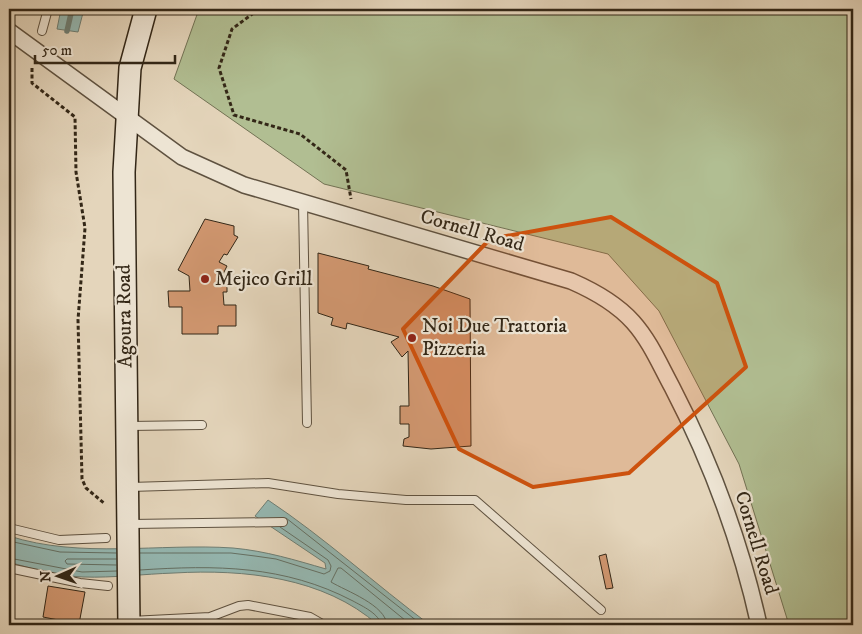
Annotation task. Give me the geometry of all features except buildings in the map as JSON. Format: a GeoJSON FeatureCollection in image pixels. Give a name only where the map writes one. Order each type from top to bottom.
{"type":"FeatureCollection","features":[{"type":"Feature","properties":{"kind":"main road","name":"Agoura Road"},"geometry":{"type":"LineString","coordinates":[[129,623],[124,172],[130,68],[146,9]]}},
{"type":"Feature","properties":{"kind":"street","name":"Cornell Road"},"geometry":{"type":"LineString","coordinates":[[9,31],[182,157],[213,173],[244,185],[571,280],[596,292],[617,306],[634,323],[652,349],[698,437],[728,519],[759,625]]}},
{"type":"Feature","properties":{"kind":"lane"},"geometry":{"type":"LineString","coordinates":[[42,31],[48,9]]}},
{"type":"Feature","properties":{"kind":"lane"},"geometry":{"type":"LineString","coordinates":[[303,202],[307,422]]}},
{"type":"Feature","properties":{"kind":"lane"},"geometry":{"type":"LineString","coordinates":[[127,426],[202,425]]}},
{"type":"Feature","properties":{"kind":"lane"},"geometry":{"type":"LineString","coordinates":[[128,487],[268,483],[338,494],[406,500],[475,500],[600,610]]}},
{"type":"Feature","properties":{"kind":"lane"},"geometry":{"type":"LineString","coordinates":[[128,524],[283,522]]}},
{"type":"Feature","properties":{"kind":"lane"},"geometry":{"type":"LineString","coordinates":[[9,528],[58,540],[106,538]]}},
{"type":"Feature","properties":{"kind":"lane"},"geometry":{"type":"LineString","coordinates":[[9,568],[80,583],[108,586]]}},
{"type":"Feature","properties":{"kind":"lane"},"geometry":{"type":"LineString","coordinates":[[129,623],[210,617],[239,606],[248,605],[310,617],[324,625]]}},
{"type":"Feature","properties":{"kind":"path"},"geometry":{"type":"LineString","coordinates":[[259,9],[232,30],[219,68],[234,115],[300,134],[346,170],[355,217]]}},
{"type":"Feature","properties":{"kind":"path"},"geometry":{"type":"LineString","coordinates":[[33,64],[30,78],[32,83],[75,117],[76,172],[85,228],[78,320],[82,479],[86,488],[105,504]]}},
{"type":"Feature","properties":{"kind":"highlighted area"},"geometry":{"type":"Polygon","coordinates":[[[611,217],[717,283],[746,367],[629,473],[533,487],[459,449],[403,329],[490,239],[611,217]]]}},
{"type":"Feature","properties":{"kind":"green space"},"geometry":{"type":"Polygon","coordinates":[[[199,9],[853,9],[853,625],[789,625],[739,464],[659,311],[608,254],[324,184],[174,79],[199,9]]]}},
{"type":"Feature","properties":{"kind":"water"},"geometry":{"type":"Polygon","coordinates":[[[61,9],[84,9],[78,32],[57,29],[61,9]]]}},
{"type":"Feature","properties":{"kind":"water"},"geometry":{"type":"Polygon","coordinates":[[[268,500],[310,530],[430,625],[378,625],[357,609],[333,596],[308,586],[255,575],[201,572],[83,577],[46,572],[9,562],[9,536],[36,543],[92,549],[205,547],[245,549],[292,559],[326,569],[325,563],[255,516],[268,500]]]}},
{"type":"Feature","properties":{"kind":"waterway"},"geometry":{"type":"LineString","coordinates":[[67,31],[72,9]]}},
{"type":"Feature","properties":{"kind":"place","name":"Mejico Grill"},"geometry":{"type":"Point","coordinates":[205,279]}},
{"type":"Feature","properties":{"kind":"place","name":"Noi Due Trattoria Pizzeria"},"geometry":{"type":"Point","coordinates":[412,338]}}]}
